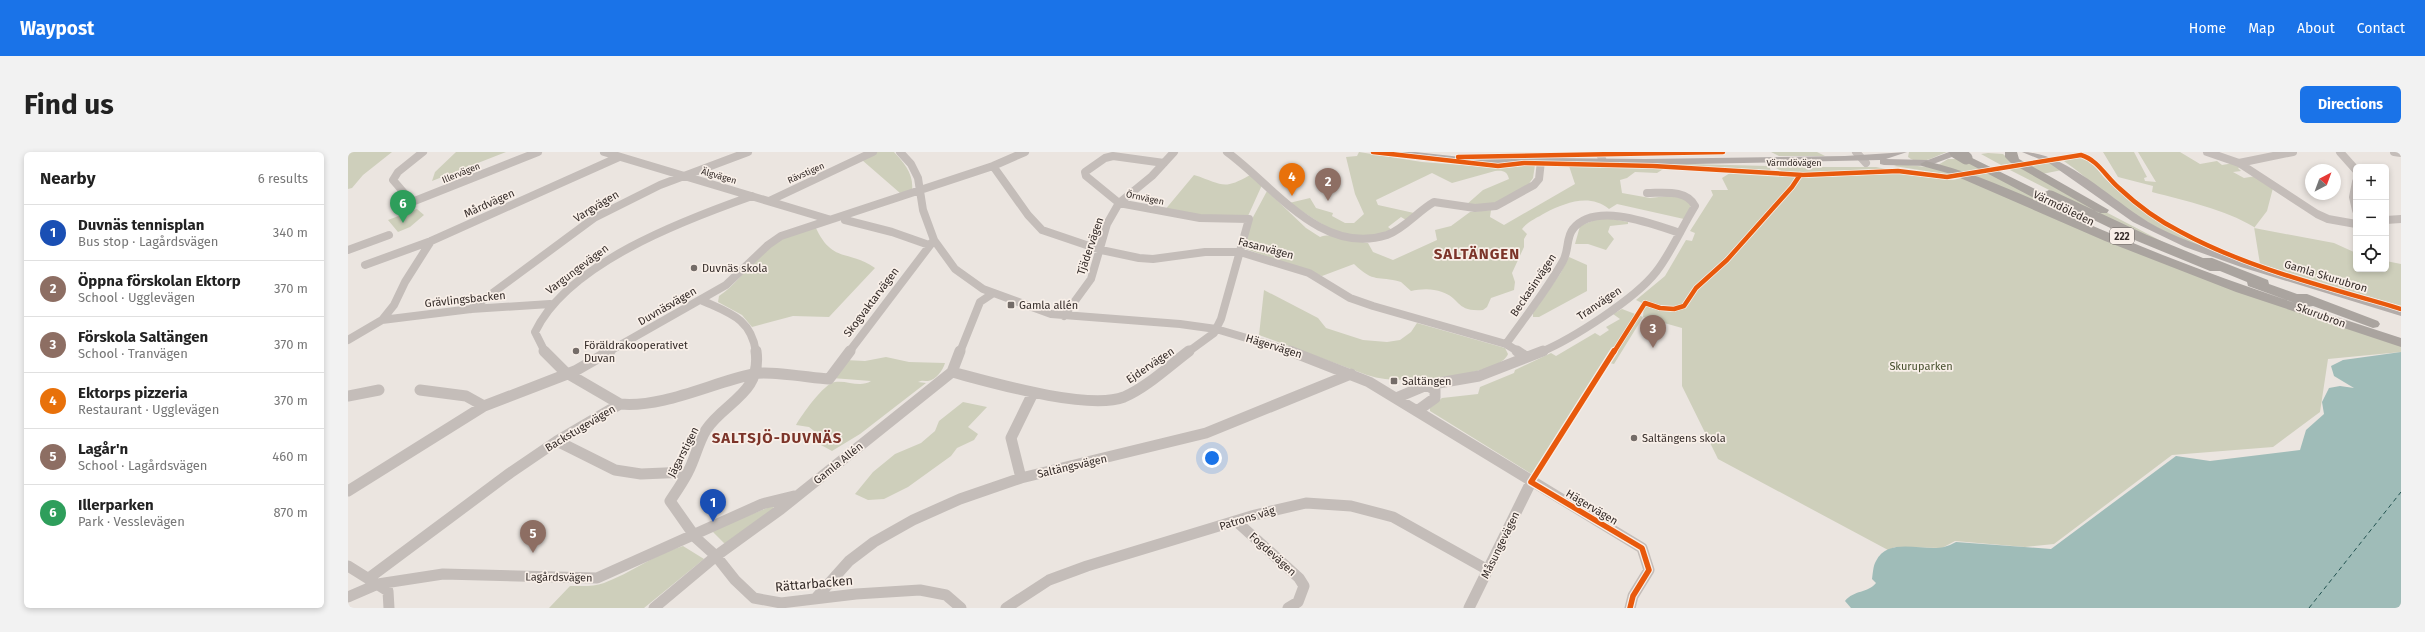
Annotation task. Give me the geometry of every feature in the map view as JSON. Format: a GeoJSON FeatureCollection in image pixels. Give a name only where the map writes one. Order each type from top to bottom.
{"type":"FeatureCollection","features":[{"type":"Feature","properties":{"kind":"highway"},"geometry":{"type":"LineString","coordinates":[[2011,152],[2011,157],[2015,161],[2126,223],[2243,279]]}},
{"type":"Feature","properties":{"kind":"highway","name":"Värmdöleden"},"geometry":{"type":"LineString","coordinates":[[1970,156],[2121,236],[2243,279]]}},
{"type":"Feature","properties":{"kind":"highway"},"geometry":{"type":"LineString","coordinates":[[1922,164],[1964,175],[2110,238],[2243,279],[2384,333],[2401,343]]}},
{"type":"Feature","properties":{"kind":"highway"},"geometry":{"type":"LineString","coordinates":[[2384,333],[2401,333]]}},
{"type":"Feature","properties":{"kind":"main road","name":"Värmdövägen"},"geometry":{"type":"LineString","coordinates":[[1388,152],[1442,159],[1541,161],[1601,157],[1670,161],[1861,158],[1883,157],[1903,152]]}},
{"type":"Feature","properties":{"kind":"main road"},"geometry":{"type":"LineString","coordinates":[[1903,152],[1905,158],[1922,164],[1935,163],[1950,154],[1970,156]]}},
{"type":"Feature","properties":{"kind":"main road"},"geometry":{"type":"LineString","coordinates":[[2027,152],[2049,157]]}},
{"type":"Feature","properties":{"kind":"main road","name":"Gamla Skurubron"},"geometry":{"type":"LineString","coordinates":[[2049,157],[2107,199],[2156,230],[2189,245],[2243,279],[2401,312]]}},
{"type":"Feature","properties":{"kind":"main road","name":"Värmdövägen"},"geometry":{"type":"LineString","coordinates":[[1861,158],[1922,164]]}},
{"type":"Feature","properties":{"kind":"street","name":"Illervägen"},"geometry":{"type":"LineString","coordinates":[[423,152],[398,172],[393,180],[412,202],[538,152]]}},
{"type":"Feature","properties":{"kind":"street","name":"Älgvägen"},"geometry":{"type":"LineString","coordinates":[[604,152],[828,219]]}},
{"type":"Feature","properties":{"kind":"street","name":"Vargvägen"},"geometry":{"type":"LineString","coordinates":[[471,309],[594,218],[636,196],[683,175],[748,152]]}},
{"type":"Feature","properties":{"kind":"street","name":"Rävstigen"},"geometry":{"type":"LineString","coordinates":[[769,201],[873,152]]}},
{"type":"Feature","properties":{"kind":"street","name":"Hägervägen"},"geometry":{"type":"LineString","coordinates":[[900,152],[915,170],[923,210],[932,243],[955,269],[992,294],[1037,310],[1064,316],[1180,324],[1216,329],[1280,347],[1369,382],[1642,548],[1650,570],[1633,596],[1630,608]]}},
{"type":"Feature","properties":{"kind":"street","name":"Duvnäsvägen"},"geometry":{"type":"LineString","coordinates":[[348,491],[484,406],[520,390],[568,374],[701,300],[726,285],[774,240],[828,219],[993,166],[1025,152]]}},
{"type":"Feature","properties":{"kind":"street","name":"Tjädervägen"},"geometry":{"type":"LineString","coordinates":[[1064,316],[1091,279],[1101,250],[1107,224],[1119,203],[1152,176],[1174,152]]}},
{"type":"Feature","properties":{"kind":"street"},"geometry":{"type":"LineString","coordinates":[[1227,152],[1310,223],[1339,236],[1356,239],[1374,239],[1388,234],[1434,202],[1475,208],[1496,206],[1534,185],[1539,179],[1541,161]]}},
{"type":"Feature","properties":{"kind":"street"},"geometry":{"type":"LineString","coordinates":[[2207,152],[2239,163],[2317,214],[2328,219],[2353,223]]}},
{"type":"Feature","properties":{"kind":"street"},"geometry":{"type":"LineString","coordinates":[[2239,163],[2293,152]]}},
{"type":"Feature","properties":{"kind":"street"},"geometry":{"type":"LineString","coordinates":[[2340,152],[2353,167]]}},
{"type":"Feature","properties":{"kind":"street"},"geometry":{"type":"LineString","coordinates":[[2394,152],[2401,153]]}},
{"type":"Feature","properties":{"kind":"street","name":"Örnvägen"},"geometry":{"type":"LineString","coordinates":[[1164,163],[1113,156],[1105,158],[1085,172],[1086,176],[1119,203],[1200,218],[1249,218]]}},
{"type":"Feature","properties":{"kind":"street","name":"Mårdvägen"},"geometry":{"type":"LineString","coordinates":[[365,265],[431,241],[619,157]]}},
{"type":"Feature","properties":{"kind":"street","name":"Fasanvägen"},"geometry":{"type":"LineString","coordinates":[[993,166],[1028,215],[1042,230],[1101,250],[1153,259],[1205,252],[1240,252],[1309,273],[1350,298],[1372,306],[1506,344],[1526,358]]}},
{"type":"Feature","properties":{"kind":"street","name":"Tranvägen"},"geometry":{"type":"LineString","coordinates":[[1396,398],[1427,385],[1479,376],[1544,351],[1599,319],[1630,297],[1656,272],[1695,209],[1695,204],[1678,194],[1647,193]]}},
{"type":"Feature","properties":{"kind":"street","name":"Vargungevägen"},"geometry":{"type":"LineString","coordinates":[[620,404],[568,374],[546,355],[534,332],[541,317],[550,304],[600,265],[646,237],[688,218],[752,196]]}},
{"type":"Feature","properties":{"kind":"street","name":"Beckasinvägen"},"geometry":{"type":"LineString","coordinates":[[1506,344],[1567,255],[1572,230],[1582,221],[1599,216],[1615,216],[1680,233]]}},
{"type":"Feature","properties":{"kind":"street","name":"Ejdervägen"},"geometry":{"type":"LineString","coordinates":[[952,372],[1033,393],[1091,399],[1123,397],[1138,389],[1182,358],[1209,338],[1216,329],[1221,319],[1249,218]]}},
{"type":"Feature","properties":{"kind":"street"},"geometry":{"type":"LineString","coordinates":[[2389,220],[2401,219]]}},
{"type":"Feature","properties":{"kind":"street"},"geometry":{"type":"LineString","coordinates":[[845,220],[932,243]]}},
{"type":"Feature","properties":{"kind":"street"},"geometry":{"type":"LineString","coordinates":[[348,250],[389,235]]}},
{"type":"Feature","properties":{"kind":"street"},"geometry":{"type":"LineString","coordinates":[[348,340],[382,320],[396,301],[405,282],[431,241]]}},
{"type":"Feature","properties":{"kind":"street","name":"Skogvaktarvägen"},"geometry":{"type":"LineString","coordinates":[[829,379],[932,243]]}},
{"type":"Feature","properties":{"kind":"street","name":"Gamla Allén"},"geometry":{"type":"LineString","coordinates":[[654,608],[716,556],[796,496],[952,372],[980,302],[992,294]]}},
{"type":"Feature","properties":{"kind":"street","name":"Jägarstigen"},"geometry":{"type":"LineString","coordinates":[[692,534],[670,501],[688,472],[706,430],[716,419],[738,401],[755,373],[758,349],[754,337],[736,315],[701,300]]}},
{"type":"Feature","properties":{"kind":"street","name":"Grävlingsbacken"},"geometry":{"type":"LineString","coordinates":[[382,320],[471,309],[550,304]]}},
{"type":"Feature","properties":{"kind":"street","name":"Backstugevägen"},"geometry":{"type":"LineString","coordinates":[[373,581],[465,505],[557,441],[620,404],[631,405],[677,396],[755,373],[829,379]]}},
{"type":"Feature","properties":{"kind":"street","name":"Saltängsvägen"},"geometry":{"type":"LineString","coordinates":[[816,598],[849,561],[874,542],[913,520],[960,499],[1021,478],[1206,433],[1245,419],[1351,374]]}},
{"type":"Feature","properties":{"kind":"street"},"geometry":{"type":"LineString","coordinates":[[1418,411],[1434,398],[1434,390],[1427,385]]}},
{"type":"Feature","properties":{"kind":"street"},"geometry":{"type":"LineString","coordinates":[[348,396],[379,390]]}},
{"type":"Feature","properties":{"kind":"street"},"geometry":{"type":"LineString","coordinates":[[420,390],[466,396],[484,406]]}},
{"type":"Feature","properties":{"kind":"street"},"geometry":{"type":"LineString","coordinates":[[1021,478],[1011,438],[1033,393]]}},
{"type":"Feature","properties":{"kind":"street"},"geometry":{"type":"LineString","coordinates":[[557,441],[615,470],[641,474],[688,472]]}},
{"type":"Feature","properties":{"kind":"street","name":"Måsungevägen"},"geometry":{"type":"LineString","coordinates":[[1469,608],[1532,482]]}},
{"type":"Feature","properties":{"kind":"street","name":"Lagårdsvägen"},"geometry":{"type":"LineString","coordinates":[[373,581],[443,574],[597,578],[618,570],[692,534],[762,504],[796,496]]}},
{"type":"Feature","properties":{"kind":"street","name":"Patrons väg"},"geometry":{"type":"LineString","coordinates":[[1006,608],[1034,588],[1075,571],[1236,521],[1299,504],[1318,503],[1359,507],[1387,514],[1413,525],[1460,556],[1488,570]]}},
{"type":"Feature","properties":{"kind":"street","name":"Fogdevägen"},"geometry":{"type":"LineString","coordinates":[[1236,521],[1299,578],[1304,586],[1301,597],[1288,608]]}},
{"type":"Feature","properties":{"kind":"street","name":"Rättarbacken"},"geometry":{"type":"LineString","coordinates":[[692,534],[716,556],[735,580],[754,598],[781,603],[816,598],[920,590],[946,595],[961,608]]}},
{"type":"Feature","properties":{"kind":"street"},"geometry":{"type":"LineString","coordinates":[[348,566],[388,592],[390,598],[389,608]]}},
{"type":"Feature","properties":{"kind":"street"},"geometry":{"type":"LineString","coordinates":[[348,598],[373,581]]}},
{"type":"Feature","properties":{"kind":"green space"},"geometry":{"type":"Polygon","coordinates":[[[348,152],[392,152],[363,175],[352,188],[348,189],[348,152]]]}},
{"type":"Feature","properties":{"kind":"green space"},"geometry":{"type":"Polygon","coordinates":[[[456,152],[506,152],[432,181],[435,172],[456,152]]]}},
{"type":"Feature","properties":{"kind":"green space"},"geometry":{"type":"Polygon","coordinates":[[[877,152],[894,152],[908,169],[912,190],[900,193],[862,160],[877,152]]]}},
{"type":"Feature","properties":{"kind":"green space"},"geometry":{"type":"Polygon","coordinates":[[[1359,152],[1422,162],[1500,168],[1535,165],[1533,178],[1528,185],[1498,204],[1466,205],[1483,190],[1509,179],[1507,174],[1504,172],[1495,171],[1452,183],[1432,173],[1376,200],[1378,205],[1414,213],[1406,220],[1401,217],[1388,227],[1392,230],[1371,238],[1339,235],[1289,203],[1310,198],[1316,208],[1333,213],[1332,216],[1345,223],[1354,223],[1364,214],[1355,194],[1346,157],[1357,156],[1359,152]]]}},
{"type":"Feature","properties":{"kind":"green space"},"geometry":{"type":"Polygon","coordinates":[[[1771,152],[1817,152],[1825,156],[1779,156],[1771,152]]]}},
{"type":"Feature","properties":{"kind":"green space"},"geometry":{"type":"Polygon","coordinates":[[[1909,152],[1947,152],[1928,160],[1918,161],[1908,157],[1909,152]]]}},
{"type":"Feature","properties":{"kind":"green space"},"geometry":{"type":"Polygon","coordinates":[[[2103,152],[2134,152],[2147,177],[2144,178],[2145,181],[2156,182],[2138,152],[2180,152],[2200,164],[2217,161],[2222,165],[2234,163],[2242,166],[2238,168],[2241,171],[2233,172],[2244,178],[2256,176],[2273,188],[2267,211],[2254,228],[2218,210],[2152,192],[2153,186],[2118,177],[2103,152]]]}},
{"type":"Feature","properties":{"kind":"green space"},"geometry":{"type":"Polygon","coordinates":[[[1981,154],[2003,154],[2013,163],[2001,165],[1981,154]]]}},
{"type":"Feature","properties":{"kind":"green space"},"geometry":{"type":"Polygon","coordinates":[[[2075,157],[2087,160],[2095,166],[2110,183],[2151,214],[2194,240],[2225,255],[2196,246],[2166,232],[2125,208],[2061,159],[2075,157]]]}},
{"type":"Feature","properties":{"kind":"green space"},"geometry":{"type":"Polygon","coordinates":[[[1948,159],[1961,159],[1981,169],[1963,172],[1938,165],[1948,159]]]}},
{"type":"Feature","properties":{"kind":"green space"},"geometry":{"type":"Polygon","coordinates":[[[2048,162],[2062,170],[2042,174],[2027,166],[2048,162]]]}},
{"type":"Feature","properties":{"kind":"green space"},"geometry":{"type":"Polygon","coordinates":[[[1650,163],[1769,166],[1771,171],[1766,173],[1650,163]]]}},
{"type":"Feature","properties":{"kind":"green space"},"geometry":{"type":"Polygon","coordinates":[[[1899,164],[1945,169],[1957,174],[1945,174],[1894,166],[1899,164]]]}},
{"type":"Feature","properties":{"kind":"green space"},"geometry":{"type":"Polygon","coordinates":[[[1569,166],[1665,168],[1657,173],[1635,172],[1627,178],[1620,180],[1622,193],[1650,198],[1676,195],[1692,204],[1684,219],[1617,204],[1609,209],[1593,201],[1577,201],[1569,203],[1545,213],[1524,226],[1522,229],[1527,234],[1524,239],[1524,247],[1512,273],[1515,282],[1514,290],[1491,298],[1487,307],[1483,310],[1467,309],[1448,295],[1438,291],[1426,289],[1411,291],[1401,282],[1372,277],[1354,264],[1322,276],[1243,248],[1252,219],[1267,191],[1306,228],[1320,237],[1337,236],[1368,243],[1373,252],[1393,260],[1437,240],[1435,230],[1451,226],[1470,212],[1491,210],[1490,217],[1504,225],[1575,184],[1569,166]]]}},
{"type":"Feature","properties":{"kind":"green space"},"geometry":{"type":"Polygon","coordinates":[[[1774,167],[1876,167],[1891,170],[1785,173],[1774,167]]]}},
{"type":"Feature","properties":{"kind":"green space"},"geometry":{"type":"Polygon","coordinates":[[[2020,167],[2184,253],[2063,197],[2008,169],[2020,167]]]}},
{"type":"Feature","properties":{"kind":"green space","name":"Skuruparken"},"geometry":{"type":"Polygon","coordinates":[[[1730,173],[1820,177],[1904,173],[1953,180],[1966,177],[2024,204],[2401,345],[2401,352],[2328,359],[2320,412],[2273,447],[2172,455],[2054,544],[2025,547],[1955,541],[1942,548],[1895,547],[1888,550],[1718,459],[1682,386],[1682,328],[1643,317],[1644,304],[1636,300],[1665,276],[1686,240],[1692,241],[1695,233],[1690,231],[1713,195],[1711,190],[1728,190],[1722,178],[1730,173]]]}},
{"type":"Feature","properties":{"kind":"green space"},"geometry":{"type":"Polygon","coordinates":[[[1988,173],[2105,233],[1971,176],[1988,173]]]}},
{"type":"Feature","properties":{"kind":"green space"},"geometry":{"type":"Polygon","coordinates":[[[1194,175],[1217,183],[1228,184],[1234,183],[1250,175],[1262,185],[1248,216],[1201,216],[1164,211],[1194,175]]]}},
{"type":"Feature","properties":{"kind":"green space"},"geometry":{"type":"Polygon","coordinates":[[[417,209],[424,215],[410,227],[398,232],[388,220],[417,209]]]}},
{"type":"Feature","properties":{"kind":"green space"},"geometry":{"type":"Polygon","coordinates":[[[1602,217],[1628,222],[1628,224],[1610,226],[1608,232],[1614,239],[1606,250],[1588,244],[1575,244],[1580,226],[1602,217]]]}},
{"type":"Feature","properties":{"kind":"green space"},"geometry":{"type":"Polygon","coordinates":[[[815,226],[821,238],[834,251],[865,262],[875,268],[829,317],[793,316],[752,327],[742,315],[718,302],[719,296],[735,283],[756,259],[771,245],[780,239],[815,226]]]}},
{"type":"Feature","properties":{"kind":"green space"},"geometry":{"type":"Polygon","coordinates":[[[2254,228],[2334,243],[2353,252],[2353,272],[2389,272],[2389,262],[2401,264],[2401,306],[2260,264],[2254,228]]]}},
{"type":"Feature","properties":{"kind":"green space"},"geometry":{"type":"Polygon","coordinates":[[[1569,257],[1587,265],[1587,291],[1539,317],[1533,317],[1533,313],[1560,274],[1569,257]]]}},
{"type":"Feature","properties":{"kind":"green space"},"geometry":{"type":"Polygon","coordinates":[[[1264,290],[1318,318],[1326,328],[1363,340],[1387,342],[1400,340],[1411,332],[1417,323],[1505,348],[1508,354],[1501,362],[1488,368],[1451,376],[1396,380],[1367,375],[1259,335],[1264,290]]]}},
{"type":"Feature","properties":{"kind":"green space"},"geometry":{"type":"Polygon","coordinates":[[[1622,309],[1643,317],[1614,364],[1610,363],[1575,416],[1538,478],[1430,411],[1430,408],[1442,398],[1478,394],[1480,387],[1514,373],[1515,370],[1551,353],[1556,356],[1595,333],[1600,336],[1609,330],[1606,327],[1620,319],[1613,314],[1622,309]]]}},
{"type":"Feature","properties":{"kind":"green space"},"geometry":{"type":"Polygon","coordinates":[[[886,357],[909,362],[945,363],[941,372],[934,379],[918,382],[926,383],[860,434],[832,451],[821,445],[823,438],[809,427],[796,425],[813,400],[830,384],[840,382],[862,384],[871,381],[832,378],[845,360],[865,361],[886,357]]]}},
{"type":"Feature","properties":{"kind":"green space"},"geometry":{"type":"Polygon","coordinates":[[[963,402],[987,407],[968,427],[978,434],[974,440],[957,448],[951,456],[908,487],[884,499],[868,500],[855,494],[873,472],[895,454],[921,443],[935,431],[939,421],[963,402]]]}},
{"type":"Feature","properties":{"kind":"green space"},"geometry":{"type":"Polygon","coordinates":[[[772,506],[775,509],[728,543],[724,543],[713,532],[715,529],[772,506]]]}},
{"type":"Feature","properties":{"kind":"green space"},"geometry":{"type":"Polygon","coordinates":[[[683,546],[704,559],[644,608],[549,608],[570,586],[592,586],[604,583],[673,549],[683,546]]]}},
{"type":"Feature","properties":{"kind":"water"},"geometry":{"type":"Polygon","coordinates":[[[2401,352],[2401,608],[1851,608],[1845,601],[1849,597],[1873,586],[1876,583],[1872,579],[1875,563],[1882,553],[1889,549],[1907,546],[1936,548],[1946,547],[1956,542],[2051,549],[2176,456],[2210,461],[2300,450],[2306,430],[2324,414],[2322,402],[2329,388],[2340,386],[2354,388],[2334,376],[2331,366],[2343,360],[2401,352]]]}},
{"type":"Feature","properties":{"kind":"ferry route"},"geometry":{"type":"LineString","coordinates":[[2309,608],[2401,492]]}},
{"type":"Feature","properties":{"kind":"cycle path"},"geometry":{"type":"LineString","coordinates":[[1373,152],[1449,162],[1498,166],[1524,163],[1653,166],[1803,175],[1898,171],[1947,177],[2081,155],[2096,162],[2112,182],[2144,209],[2180,232],[2206,245],[2261,267],[2401,309]]}},
{"type":"Feature","properties":{"kind":"cycle path"},"geometry":{"type":"LineString","coordinates":[[1458,157],[1723,152]]}},
{"type":"Feature","properties":{"kind":"cycle path"},"geometry":{"type":"LineString","coordinates":[[1630,608],[1633,596],[1649,570],[1642,548],[1531,482],[1645,303],[1660,308],[1674,309],[1684,306],[1696,288],[1727,260],[1792,187],[1800,175]]}},
{"type":"Feature","properties":{"kind":"place","name":"Ektorps pizzeria"},"geometry":{"type":"Point","coordinates":[1292,196]}},
{"type":"Feature","properties":{"kind":"place","name":"Öppna förskolan Ektorp"},"geometry":{"type":"Point","coordinates":[1328,201]}},
{"type":"Feature","properties":{"kind":"place","name":"Illerparken"},"geometry":{"type":"Point","coordinates":[403,223]}},
{"type":"Feature","properties":{"kind":"place","name":"Duvnäs skola"},"geometry":{"type":"Point","coordinates":[694,268]}},
{"type":"Feature","properties":{"kind":"place","name":"Gamla allén"},"geometry":{"type":"Point","coordinates":[1011,305]}},
{"type":"Feature","properties":{"kind":"place","name":"Förskola Saltängen"},"geometry":{"type":"Point","coordinates":[1653,348]}},
{"type":"Feature","properties":{"kind":"place","name":"Föräldrakooperativet Duvan"},"geometry":{"type":"Point","coordinates":[576,351]}},
{"type":"Feature","properties":{"kind":"place","name":"Saltängen"},"geometry":{"type":"Point","coordinates":[1394,381]}},
{"type":"Feature","properties":{"kind":"place","name":"Saltängens skola"},"geometry":{"type":"Point","coordinates":[1634,438]}},
{"type":"Feature","properties":{"kind":"place","name":"Duvnäs tennisplan"},"geometry":{"type":"Point","coordinates":[713,522]}},
{"type":"Feature","properties":{"kind":"place","name":"Lagår'n"},"geometry":{"type":"Point","coordinates":[533,553]}},
{"type":"Feature","properties":{"kind":"district","name":"SALTÄNGEN"},"geometry":{"type":"Point","coordinates":[1477,254]}},
{"type":"Feature","properties":{"kind":"district","name":"SALTSJÖ-DUVNÄS"},"geometry":{"type":"Point","coordinates":[777,438]}}]}
